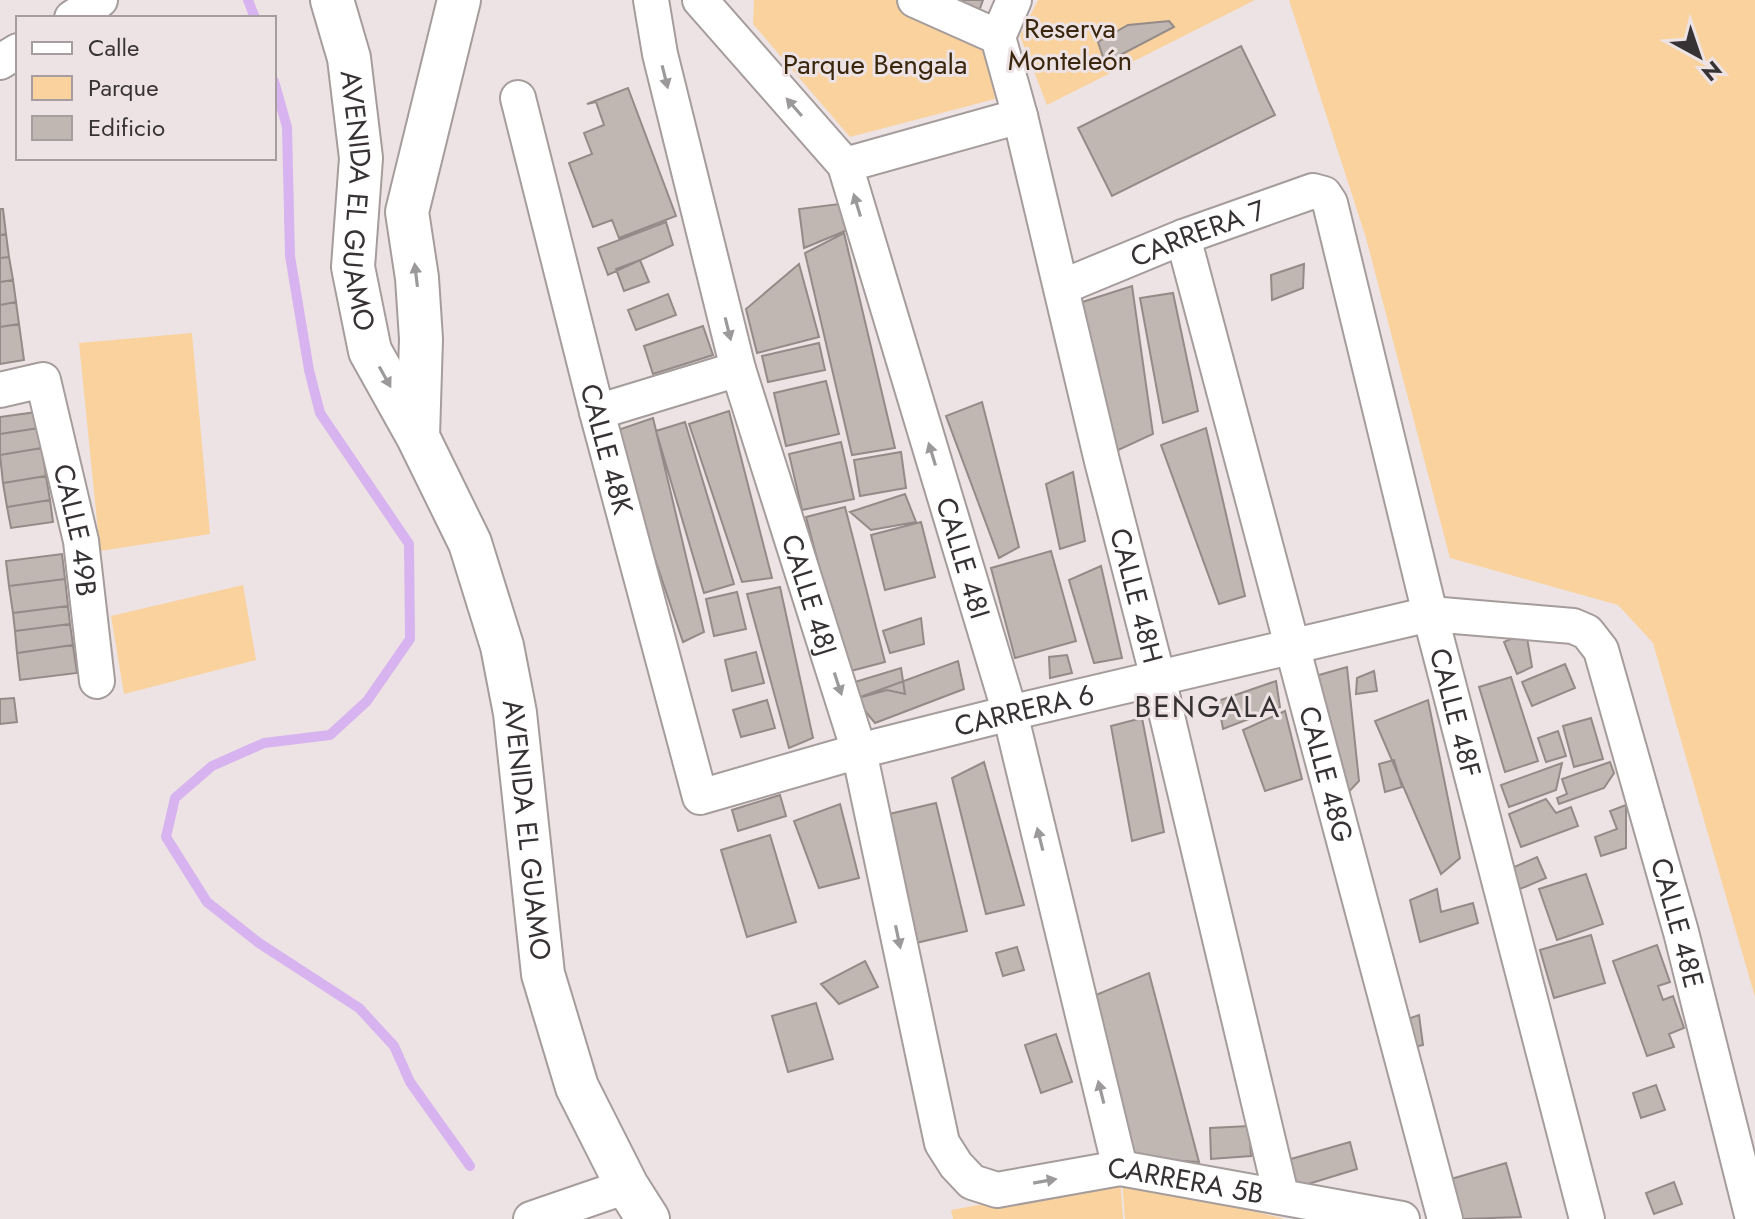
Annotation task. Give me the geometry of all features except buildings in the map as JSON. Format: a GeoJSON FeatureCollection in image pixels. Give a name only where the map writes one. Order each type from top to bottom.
{"type":"FeatureCollection","features":[{"type":"Feature","properties":{"kind":"main road","name":"AVENIDA EL GUAMO"},"geometry":{"type":"LineString","coordinates":[[332,0],[349,58],[361,158],[353,267],[370,351],[418,437],[470,543],[502,646],[515,713],[543,974],[577,1087],[637,1203]]}},
{"type":"Feature","properties":{"kind":"main road","name":"AVENIDA EL GUAMO"},"geometry":{"type":"LineString","coordinates":[[418,437],[421,339],[417,278],[407,212],[459,0]]}},
{"type":"Feature","properties":{"kind":"street"},"geometry":{"type":"LineString","coordinates":[[75,16],[100,0]]}},
{"type":"Feature","properties":{"kind":"street","name":"CALLE 48J"},"geometry":{"type":"LineString","coordinates":[[651,0],[660,54],[738,369],[859,751],[942,1143],[972,1182]]}},
{"type":"Feature","properties":{"kind":"street"},"geometry":{"type":"LineString","coordinates":[[915,0],[998,37],[1014,0]]}},
{"type":"Feature","properties":{"kind":"street","name":"CALLE 48I"},"geometry":{"type":"LineString","coordinates":[[713,7],[845,165],[1010,713],[1120,1168]]}},
{"type":"Feature","properties":{"kind":"street","name":"CALLE 48H"},"geometry":{"type":"LineString","coordinates":[[998,37],[1158,678],[1281,1195]]}},
{"type":"Feature","properties":{"kind":"street","name":"CALLE 48K"},"geometry":{"type":"LineString","coordinates":[[518,98],[597,412],[700,797]]}},
{"type":"Feature","properties":{"kind":"street"},"geometry":{"type":"LineString","coordinates":[[845,165],[1020,116]]}},
{"type":"Feature","properties":{"kind":"street","name":"CARRERA 7"},"geometry":{"type":"LineString","coordinates":[[1062,287],[1183,237],[1313,191],[1324,194],[1330,203]]}},
{"type":"Feature","properties":{"kind":"street","name":"CALLE 48F"},"geometry":{"type":"LineString","coordinates":[[1330,203],[1430,614],[1587,1219]]}},
{"type":"Feature","properties":{"kind":"street","name":"CALLE 48G"},"geometry":{"type":"LineString","coordinates":[[1183,237],[1445,1219]]}},
{"type":"Feature","properties":{"kind":"street"},"geometry":{"type":"LineString","coordinates":[[597,412],[738,369]]}},
{"type":"Feature","properties":{"kind":"street","name":"CALLE 49B"},"geometry":{"type":"LineString","coordinates":[[0,390],[43,380],[81,541],[97,681]]}},
{"type":"Feature","properties":{"kind":"street","name":"CARRERA 6"},"geometry":{"type":"LineString","coordinates":[[700,797],[859,751],[1010,713],[1430,614],[1573,626],[1587,632]]}},
{"type":"Feature","properties":{"kind":"street","name":"CALLE 48E"},"geometry":{"type":"LineString","coordinates":[[1587,632],[1601,650],[1681,932],[1753,1219]]}},
{"type":"Feature","properties":{"kind":"street","name":"CARRERA 5B"},"geometry":{"type":"LineString","coordinates":[[972,1182],[997,1190],[1120,1168],[1402,1219]]}},
{"type":"Feature","properties":{"kind":"street"},"geometry":{"type":"LineString","coordinates":[[531,1219],[637,1203]]}},
{"type":"Feature","properties":{"kind":"green space","name":"Parque Bengala"},"geometry":{"type":"Polygon","coordinates":[[[754,0],[898,0],[986,41],[995,99],[850,137],[753,24],[754,0]]]}},
{"type":"Feature","properties":{"kind":"green space","name":"Reserva Monteleón"},"geometry":{"type":"Polygon","coordinates":[[[1038,0],[1255,0],[1047,105],[1020,36],[1038,0]]]}},
{"type":"Feature","properties":{"kind":"green space"},"geometry":{"type":"Polygon","coordinates":[[[1289,0],[1755,0],[1755,997],[1653,643],[1618,605],[1450,558],[1366,238],[1289,0]]]}},
{"type":"Feature","properties":{"kind":"green space"},"geometry":{"type":"Polygon","coordinates":[[[192,333],[210,534],[100,551],[79,343],[192,333]]]}},
{"type":"Feature","properties":{"kind":"green space"},"geometry":{"type":"Polygon","coordinates":[[[243,585],[256,660],[124,694],[111,616],[243,585]]]}},
{"type":"Feature","properties":{"kind":"green space"},"geometry":{"type":"Polygon","coordinates":[[[1120,1179],[1123,1219],[953,1219],[951,1210],[1120,1179]]]}},
{"type":"Feature","properties":{"kind":"green space"},"geometry":{"type":"Polygon","coordinates":[[[1122,1180],[1286,1219],[1125,1219],[1122,1180]]]}},
{"type":"Feature","properties":{"kind":"waterway"},"geometry":{"type":"LineString","coordinates":[[248,0],[254,16]]}},
{"type":"Feature","properties":{"kind":"waterway"},"geometry":{"type":"LineString","coordinates":[[276,88],[287,127],[290,256],[309,370],[320,413],[409,544],[410,639],[367,701],[330,735],[264,743],[212,766],[175,798],[166,837],[207,902],[259,943],[359,1008],[394,1046],[410,1082],[470,1166]]}},
{"type":"Feature","properties":{"kind":"district","name":"BENGALA"},"geometry":{"type":"Point","coordinates":[1208,706]}}]}
